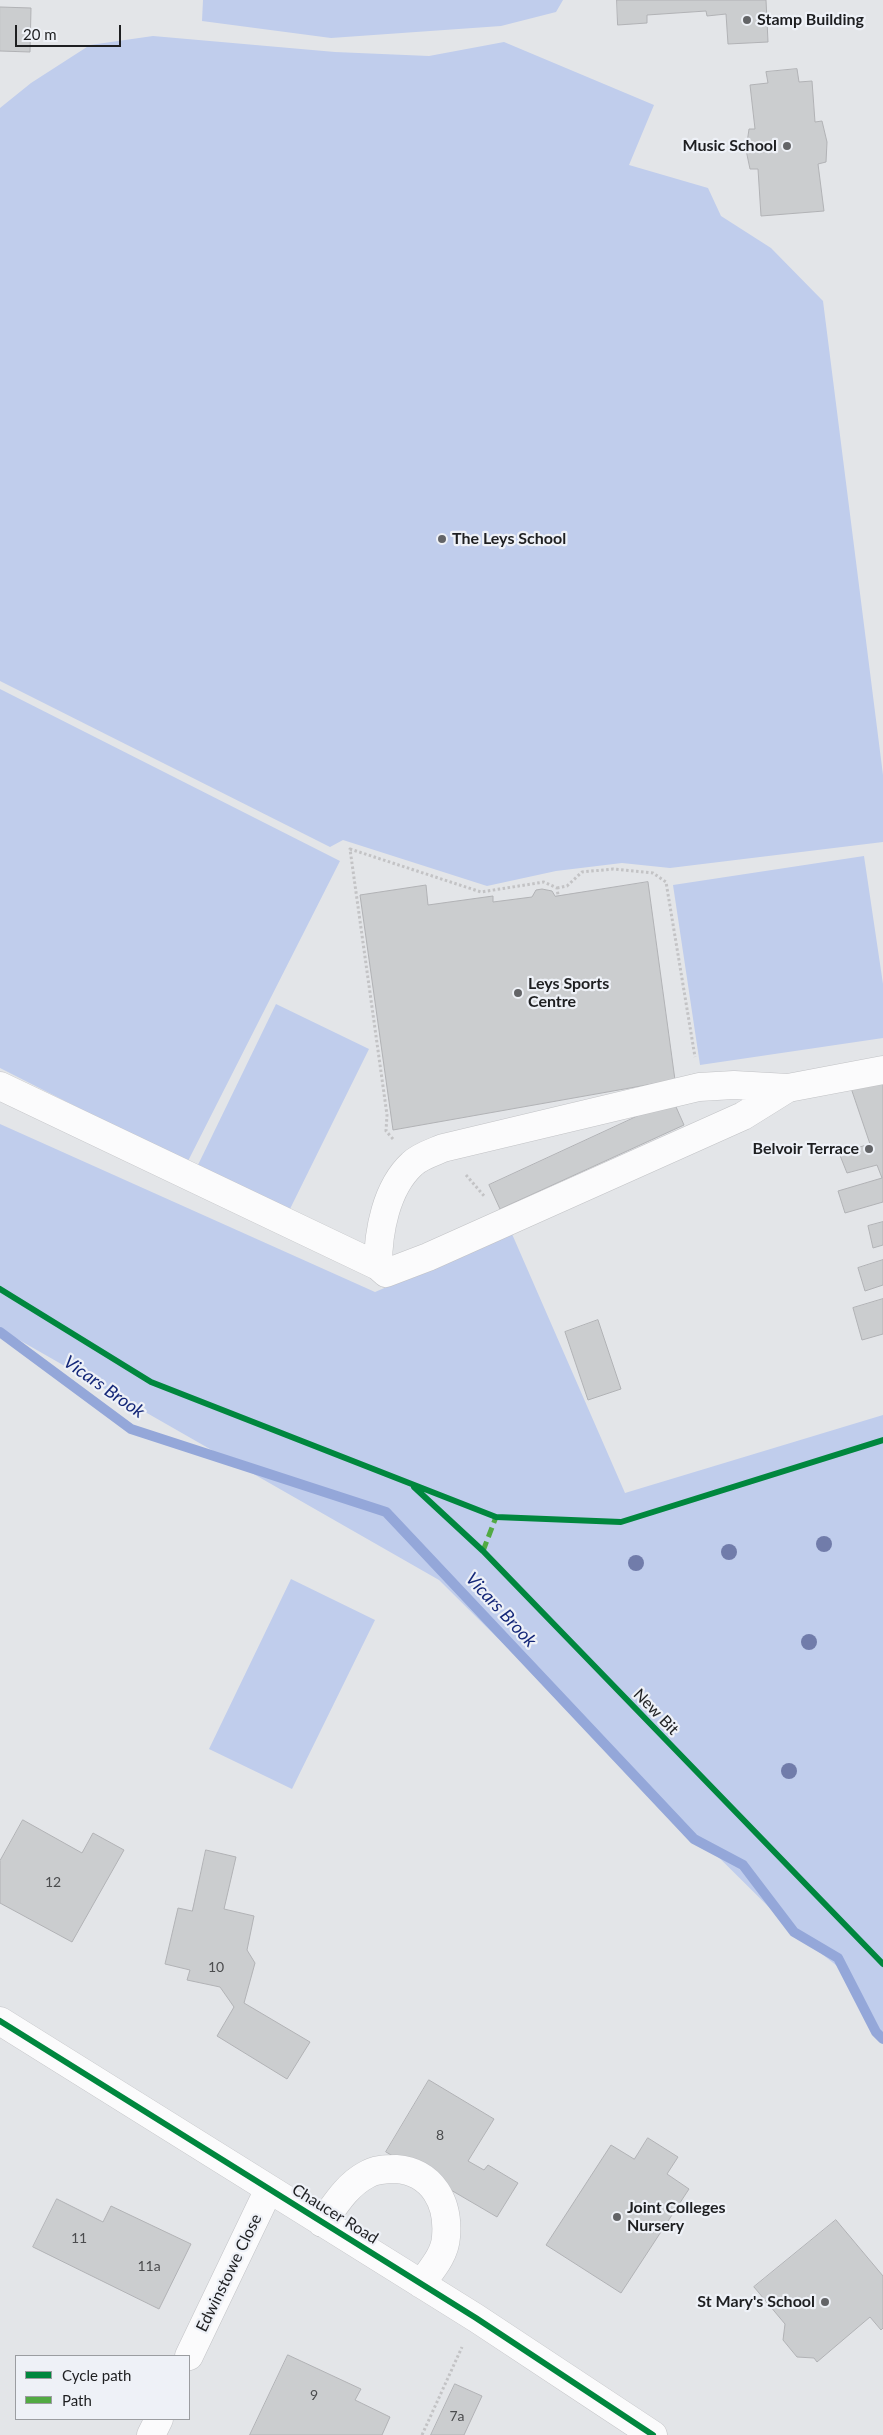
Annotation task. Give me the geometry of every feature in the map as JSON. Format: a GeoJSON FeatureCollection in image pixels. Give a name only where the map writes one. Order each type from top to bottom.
{"type":"FeatureCollection","features":[{"type":"Feature","properties":{"kind":"street"},"geometry":{"type":"LineString","coordinates":[[378,1266],[378,1247],[390,1196],[400,1177],[413,1162],[443,1148],[699,1087],[734,1085],[788,1088],[883,1070]]}},
{"type":"Feature","properties":{"kind":"street"},"geometry":{"type":"LineString","coordinates":[[0,1086],[378,1266],[386,1273],[506,1222],[743,1116],[788,1088]]}},
{"type":"Feature","properties":{"kind":"street","name":"Chaucer Road"},"geometry":{"type":"LineString","coordinates":[[0,2022],[476,2318],[653,2435]]}},
{"type":"Feature","properties":{"kind":"street"},"geometry":{"type":"LineString","coordinates":[[322,2223],[349,2187],[367,2174],[384,2169],[420,2174],[433,2186],[444,2203],[446,2239],[441,2254],[421,2284]]}},
{"type":"Feature","properties":{"kind":"street","name":"Edwinstowe Close"},"geometry":{"type":"LineString","coordinates":[[189,2355],[269,2189]]}},
{"type":"Feature","properties":{"kind":"street"},"geometry":{"type":"LineString","coordinates":[[151,2435],[158,2420]]}},
{"type":"Feature","properties":{"kind":"path"},"geometry":{"type":"LineString","coordinates":[[413,1162],[386,1131],[387,1115],[350,849],[481,892],[544,882],[557,888],[567,886],[582,872],[613,869],[653,873],[666,882],[699,1087]]}},
{"type":"Feature","properties":{"kind":"path"},"geometry":{"type":"LineString","coordinates":[[557,888],[558,895]]}},
{"type":"Feature","properties":{"kind":"path"},"geometry":{"type":"LineString","coordinates":[[443,1148],[506,1222]]}},
{"type":"Feature","properties":{"kind":"path"},"geometry":{"type":"LineString","coordinates":[[422,2435],[476,2318]]}},
{"type":"Feature","properties":{"kind":"shaded area"},"geometry":{"type":"Polygon","coordinates":[[[203,0],[563,0],[556,12],[501,26],[331,38],[202,21],[203,0]]]}},
{"type":"Feature","properties":{"kind":"shaded area"},"geometry":{"type":"Polygon","coordinates":[[[153,36],[335,52],[429,56],[504,42],[654,105],[629,165],[708,188],[721,216],[771,248],[823,301],[883,775],[883,842],[670,868],[622,863],[556,871],[487,886],[343,840],[330,847],[0,681],[0,108],[31,83],[90,45],[153,36]]]}},
{"type":"Feature","properties":{"kind":"shaded area"},"geometry":{"type":"Polygon","coordinates":[[[0,689],[340,861],[187,1163],[0,1068],[0,689]]]}},
{"type":"Feature","properties":{"kind":"shaded area"},"geometry":{"type":"Polygon","coordinates":[[[864,856],[883,984],[883,1038],[700,1065],[673,885],[864,856]]]}},
{"type":"Feature","properties":{"kind":"shaded area"},"geometry":{"type":"Polygon","coordinates":[[[276,1004],[369,1049],[288,1213],[196,1169],[276,1004]]]}},
{"type":"Feature","properties":{"kind":"shaded area"},"geometry":{"type":"Polygon","coordinates":[[[0,1124],[375,1292],[512,1234],[625,1493],[883,1415],[883,2039],[876,2032],[851,1977],[794,1932],[439,1580],[0,1329],[0,1124]]]}},
{"type":"Feature","properties":{"kind":"shaded area"},"geometry":{"type":"Polygon","coordinates":[[[291,1579],[375,1620],[292,1789],[209,1749],[291,1579]]]}},
{"type":"Feature","properties":{"kind":"building","name":"Stamp Building"},"geometry":{"type":"Polygon","coordinates":[[[617,0],[766,0],[768,42],[728,44],[726,14],[707,16],[706,11],[647,15],[647,23],[618,25],[617,0]]]}},
{"type":"Feature","properties":{"kind":"building"},"geometry":{"type":"Polygon","coordinates":[[[0,7],[31,8],[30,52],[0,51],[0,7]]]}},
{"type":"Feature","properties":{"kind":"building","name":"Music School"},"geometry":{"type":"Polygon","coordinates":[[[797,69],[799,82],[812,81],[815,122],[822,121],[827,142],[826,162],[818,164],[824,211],[761,216],[758,169],[750,169],[746,150],[749,129],[755,129],[750,85],[768,83],[766,72],[797,69]]]}},
{"type":"Feature","properties":{"kind":"building","name":"Leys Sports Centre"},"geometry":{"type":"Polygon","coordinates":[[[648,882],[675,1080],[393,1130],[360,895],[426,885],[428,905],[493,896],[493,902],[532,897],[536,890],[542,889],[552,891],[555,896],[648,882]]]}},
{"type":"Feature","properties":{"kind":"building","name":"Belvoir Terrace"},"geometry":{"type":"Polygon","coordinates":[[[883,1078],[883,1202],[845,1213],[838,1191],[882,1178],[877,1165],[847,1173],[839,1153],[870,1144],[851,1088],[883,1078]]]}},
{"type":"Feature","properties":{"kind":"building"},"geometry":{"type":"Polygon","coordinates":[[[673,1100],[684,1125],[500,1209],[489,1185],[673,1100]]]}},
{"type":"Feature","properties":{"kind":"building"},"geometry":{"type":"Polygon","coordinates":[[[883,1222],[883,1245],[873,1248],[868,1226],[883,1222]]]}},
{"type":"Feature","properties":{"kind":"building"},"geometry":{"type":"Polygon","coordinates":[[[883,1260],[883,1285],[865,1291],[858,1268],[883,1260]]]}},
{"type":"Feature","properties":{"kind":"building"},"geometry":{"type":"Polygon","coordinates":[[[883,1299],[883,1334],[862,1340],[853,1308],[883,1299]]]}},
{"type":"Feature","properties":{"kind":"building"},"geometry":{"type":"Polygon","coordinates":[[[598,1320],[621,1389],[588,1400],[565,1332],[598,1320]]]}},
{"type":"Feature","properties":{"kind":"building"},"geometry":{"type":"Polygon","coordinates":[[[23,1820],[82,1853],[93,1833],[124,1850],[72,1942],[0,1903],[0,1861],[23,1820]]]}},
{"type":"Feature","properties":{"kind":"building"},"geometry":{"type":"Polygon","coordinates":[[[206,1850],[236,1857],[224,1909],[254,1916],[247,1950],[255,1963],[244,2003],[310,2042],[287,2079],[217,2036],[234,2007],[220,1987],[187,1980],[190,1970],[165,1964],[178,1908],[192,1911],[206,1850]]]}},
{"type":"Feature","properties":{"kind":"building"},"geometry":{"type":"Polygon","coordinates":[[[429,2080],[494,2119],[468,2161],[484,2170],[488,2165],[518,2183],[497,2217],[386,2152],[429,2080]]]}},
{"type":"Feature","properties":{"kind":"building","name":"Joint Colleges Nursery"},"geometry":{"type":"Polygon","coordinates":[[[648,2138],[678,2157],[667,2174],[689,2189],[621,2293],[546,2245],[611,2145],[634,2159],[648,2138]]]}},
{"type":"Feature","properties":{"kind":"building"},"geometry":{"type":"Polygon","coordinates":[[[57,2199],[103,2222],[111,2206],[191,2244],[159,2309],[33,2247],[57,2199]]]}},
{"type":"Feature","properties":{"kind":"building","name":"St Mary's School"},"geometry":{"type":"Polygon","coordinates":[[[836,2220],[883,2276],[883,2328],[881,2330],[870,2317],[817,2362],[814,2358],[797,2357],[783,2340],[785,2324],[754,2287],[836,2220]]]}},
{"type":"Feature","properties":{"kind":"building"},"geometry":{"type":"Polygon","coordinates":[[[288,2355],[361,2389],[355,2400],[390,2417],[382,2435],[250,2435],[288,2355]]]}},
{"type":"Feature","properties":{"kind":"building"},"geometry":{"type":"Polygon","coordinates":[[[455,2384],[482,2396],[464,2435],[431,2435],[455,2384]]]}},
{"type":"Feature","properties":{"kind":"waterway","name":"Vicars Brook"},"geometry":{"type":"LineString","coordinates":[[0,1332],[131,1429],[386,1512],[694,1839],[743,1865],[794,1932],[838,1958],[876,2032],[883,2039]]}},
{"type":"Feature","properties":{"kind":"marked path"},"geometry":{"type":"LineString","coordinates":[[483,1551],[496,1517]]}},
{"type":"Feature","properties":{"kind":"cycle path"},"geometry":{"type":"LineString","coordinates":[[0,1289],[151,1382],[496,1517],[621,1522],[883,1440]]}},
{"type":"Feature","properties":{"kind":"cycle path","name":"New Bit"},"geometry":{"type":"LineString","coordinates":[[414,1487],[483,1551],[883,1964]]}},
{"type":"Feature","properties":{"kind":"cycle path"},"geometry":{"type":"LineString","coordinates":[[0,2021],[476,2318],[653,2435]]}},
{"type":"Feature","properties":{"kind":"place","name":"Stamp Building"},"geometry":{"type":"Point","coordinates":[747,20]}},
{"type":"Feature","properties":{"kind":"place","name":"Music School"},"geometry":{"type":"Point","coordinates":[787,146]}},
{"type":"Feature","properties":{"kind":"place","name":"The Leys School"},"geometry":{"type":"Point","coordinates":[442,539]}},
{"type":"Feature","properties":{"kind":"place","name":"Leys Sports Centre"},"geometry":{"type":"Point","coordinates":[518,993]}},
{"type":"Feature","properties":{"kind":"place","name":"Belvoir Terrace"},"geometry":{"type":"Point","coordinates":[869,1149]}},
{"type":"Feature","properties":{"kind":"place","name":"Joint Colleges Nursery"},"geometry":{"type":"Point","coordinates":[617,2217]}},
{"type":"Feature","properties":{"kind":"place","name":"St Mary's School"},"geometry":{"type":"Point","coordinates":[825,2302]}}]}
